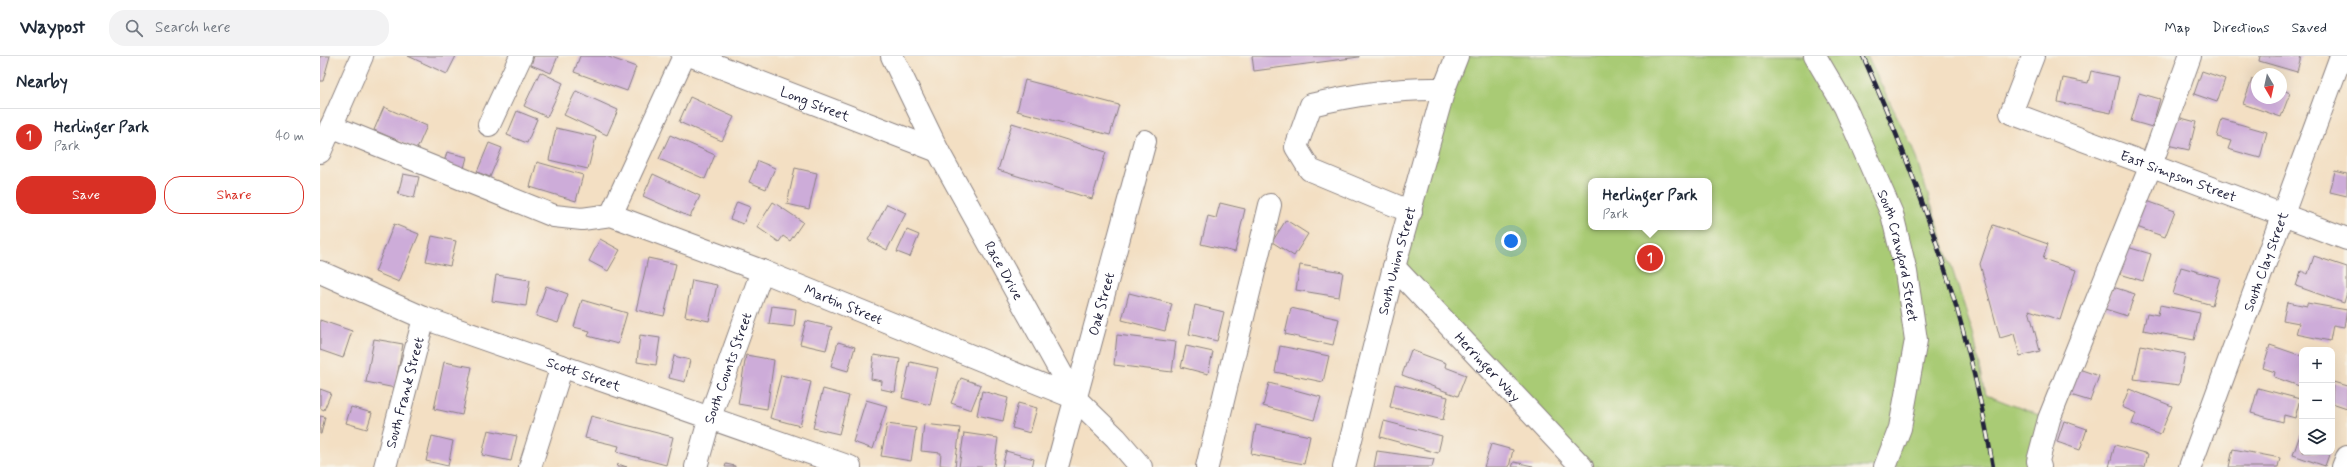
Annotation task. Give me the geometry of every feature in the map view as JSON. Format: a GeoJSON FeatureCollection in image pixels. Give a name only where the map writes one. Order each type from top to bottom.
{"type":"FeatureCollection","features":[{"type":"Feature","properties":{"kind":"street"},"geometry":{"type":"LineString","coordinates":[[320,152],[362,56]]}},
{"type":"Feature","properties":{"kind":"street"},"geometry":{"type":"LineString","coordinates":[[489,125],[521,56]]}},
{"type":"Feature","properties":{"kind":"street"},"geometry":{"type":"LineString","coordinates":[[331,126],[554,216],[582,219],[611,215],[684,56]]}},
{"type":"Feature","properties":{"kind":"street","name":"Long Street"},"geometry":{"type":"LineString","coordinates":[[692,56],[938,151]]}},
{"type":"Feature","properties":{"kind":"street","name":"Race Drive"},"geometry":{"type":"LineString","coordinates":[[892,56],[938,151],[1075,398],[1116,438],[1141,467]]}},
{"type":"Feature","properties":{"kind":"street","name":"South Union Street"},"geometry":{"type":"LineString","coordinates":[[1344,467],[1394,267],[1411,212],[1444,89],[1457,56]]}},
{"type":"Feature","properties":{"kind":"street","name":"South Crawford Street"},"geometry":{"type":"LineString","coordinates":[[1815,56],[1845,107],[1892,214],[1906,272],[1916,340],[1900,428],[1885,467]]}},
{"type":"Feature","properties":{"kind":"street","name":"East Simpson Street"},"geometry":{"type":"LineString","coordinates":[[2033,56],[2011,113],[2347,239]]}},
{"type":"Feature","properties":{"kind":"street"},"geometry":{"type":"LineString","coordinates":[[2040,467],[2038,461],[2049,419],[2151,165],[2190,56]]}},
{"type":"Feature","properties":{"kind":"street","name":"South Clay Street"},"geometry":{"type":"LineString","coordinates":[[2190,467],[2284,216],[2341,56]]}},
{"type":"Feature","properties":{"kind":"street"},"geometry":{"type":"LineString","coordinates":[[1411,212],[1310,170],[1296,146],[1311,105],[1348,96],[1411,88],[1444,89]]}},
{"type":"Feature","properties":{"kind":"street","name":"Oak Street"},"geometry":{"type":"LineString","coordinates":[[1057,467],[1145,140]]}},
{"type":"Feature","properties":{"kind":"street"},"geometry":{"type":"LineString","coordinates":[[1207,467],[1270,205]]}},
{"type":"Feature","properties":{"kind":"street","name":"Martin Street"},"geometry":{"type":"LineString","coordinates":[[611,215],[762,271],[1075,398]]}},
{"type":"Feature","properties":{"kind":"street","name":"Herringer Way"},"geometry":{"type":"LineString","coordinates":[[1394,267],[1582,467]]}},
{"type":"Feature","properties":{"kind":"street","name":"South Counts Street"},"geometry":{"type":"LineString","coordinates":[[696,467],[710,417],[762,271]]}},
{"type":"Feature","properties":{"kind":"street","name":"Scott Street"},"geometry":{"type":"LineString","coordinates":[[320,272],[424,318],[850,467]]}},
{"type":"Feature","properties":{"kind":"street","name":"South Frank Street"},"geometry":{"type":"LineString","coordinates":[[385,467],[424,318]]}},
{"type":"Feature","properties":{"kind":"street"},"geometry":{"type":"LineString","coordinates":[[530,467],[562,366]]}},
{"type":"Feature","properties":{"kind":"street"},"geometry":{"type":"LineString","coordinates":[[2343,467],[2347,457]]}},
{"type":"Feature","properties":{"kind":"green space"},"geometry":{"type":"Polygon","coordinates":[[[1457,56],[1867,56],[1913,149],[1973,333],[1986,395],[2049,419],[2040,467],[1582,467],[1394,267],[1457,56]]]}},
{"type":"Feature","properties":{"kind":"building"},"geometry":{"type":"Polygon","coordinates":[[[320,56],[330,56],[323,81],[320,81],[320,56]]]}},
{"type":"Feature","properties":{"kind":"building"},"geometry":{"type":"Polygon","coordinates":[[[408,56],[456,56],[447,74],[408,56]]]}},
{"type":"Feature","properties":{"kind":"building"},"geometry":{"type":"Polygon","coordinates":[[[534,56],[558,56],[551,73],[531,65],[534,56]]]}},
{"type":"Feature","properties":{"kind":"building"},"geometry":{"type":"Polygon","coordinates":[[[580,56],[606,56],[636,67],[627,91],[574,72],[580,56]]]}},
{"type":"Feature","properties":{"kind":"building"},"geometry":{"type":"Polygon","coordinates":[[[1252,56],[1359,56],[1359,57],[1254,71],[1252,56]]]}},
{"type":"Feature","properties":{"kind":"building"},"geometry":{"type":"Polygon","coordinates":[[[2260,56],[2301,56],[2297,72],[2259,61],[2260,56]]]}},
{"type":"Feature","properties":{"kind":"building"},"geometry":{"type":"Polygon","coordinates":[[[2091,71],[2119,77],[2111,113],[2058,102],[2063,78],[2088,83],[2091,71]]]}},
{"type":"Feature","properties":{"kind":"building"},"geometry":{"type":"Polygon","coordinates":[[[2202,71],[2225,79],[2217,102],[2194,94],[2202,71]]]}},
{"type":"Feature","properties":{"kind":"building"},"geometry":{"type":"Polygon","coordinates":[[[540,72],[563,83],[547,117],[524,106],[540,72]]]}},
{"type":"Feature","properties":{"kind":"building"},"geometry":{"type":"Polygon","coordinates":[[[1025,80],[1119,105],[1110,135],[1017,111],[1025,80]]]}},
{"type":"Feature","properties":{"kind":"building"},"geometry":{"type":"Polygon","coordinates":[[[2251,82],[2251,104],[2286,104],[2281,117],[2243,104],[2251,82]]]}},
{"type":"Feature","properties":{"kind":"building"},"geometry":{"type":"Polygon","coordinates":[[[576,91],[618,110],[607,135],[564,115],[576,91]]]}},
{"type":"Feature","properties":{"kind":"building"},"geometry":{"type":"Polygon","coordinates":[[[2287,92],[2290,93],[2287,101],[2287,92]]]}},
{"type":"Feature","properties":{"kind":"building"},"geometry":{"type":"Polygon","coordinates":[[[2139,93],[2160,99],[2152,127],[2131,121],[2139,93]]]}},
{"type":"Feature","properties":{"kind":"building"},"geometry":{"type":"Polygon","coordinates":[[[690,97],[734,117],[722,141],[679,122],[690,97]]]}},
{"type":"Feature","properties":{"kind":"building"},"geometry":{"type":"Polygon","coordinates":[[[384,107],[427,126],[417,149],[374,130],[384,107]]]}},
{"type":"Feature","properties":{"kind":"building"},"geometry":{"type":"Polygon","coordinates":[[[517,111],[537,119],[527,143],[507,135],[517,111]]]}},
{"type":"Feature","properties":{"kind":"building"},"geometry":{"type":"Polygon","coordinates":[[[2170,115],[2196,122],[2189,150],[2163,144],[2170,115]]]}},
{"type":"Feature","properties":{"kind":"building"},"geometry":{"type":"Polygon","coordinates":[[[2222,119],[2267,132],[2260,158],[2228,149],[2231,141],[2217,137],[2222,119]]]}},
{"type":"Feature","properties":{"kind":"building"},"geometry":{"type":"Polygon","coordinates":[[[1012,123],[1106,152],[1092,199],[998,170],[1012,123]]]}},
{"type":"Feature","properties":{"kind":"building"},"geometry":{"type":"Polygon","coordinates":[[[556,128],[596,137],[588,169],[549,160],[556,128]]]}},
{"type":"Feature","properties":{"kind":"building"},"geometry":{"type":"Polygon","coordinates":[[[670,135],[715,155],[705,179],[659,159],[670,135]]]}},
{"type":"Feature","properties":{"kind":"building"},"geometry":{"type":"Polygon","coordinates":[[[489,143],[502,148],[490,177],[477,172],[489,143]]]}},
{"type":"Feature","properties":{"kind":"building"},"geometry":{"type":"Polygon","coordinates":[[[447,152],[467,157],[463,172],[443,166],[447,152]]]}},
{"type":"Feature","properties":{"kind":"building"},"geometry":{"type":"Polygon","coordinates":[[[758,161],[775,168],[766,189],[749,182],[758,161]]]}},
{"type":"Feature","properties":{"kind":"building"},"geometry":{"type":"Polygon","coordinates":[[[537,162],[583,175],[576,201],[530,187],[537,162]]]}},
{"type":"Feature","properties":{"kind":"building"},"geometry":{"type":"Polygon","coordinates":[[[795,168],[817,173],[809,209],[787,204],[795,168]]]}},
{"type":"Feature","properties":{"kind":"building"},"geometry":{"type":"Polygon","coordinates":[[[2335,171],[2347,174],[2347,196],[2330,192],[2335,171]]]}},
{"type":"Feature","properties":{"kind":"building"},"geometry":{"type":"Polygon","coordinates":[[[403,174],[419,177],[414,198],[398,194],[403,174]]]}},
{"type":"Feature","properties":{"kind":"building"},"geometry":{"type":"Polygon","coordinates":[[[653,174],[700,196],[690,217],[643,196],[653,174]]]}},
{"type":"Feature","properties":{"kind":"building"},"geometry":{"type":"Polygon","coordinates":[[[2144,200],[2175,211],[2165,237],[2134,226],[2144,200]]]}},
{"type":"Feature","properties":{"kind":"building"},"geometry":{"type":"Polygon","coordinates":[[[737,202],[750,207],[743,224],[730,219],[737,202]]]}},
{"type":"Feature","properties":{"kind":"building"},"geometry":{"type":"Polygon","coordinates":[[[773,202],[803,222],[790,241],[783,236],[779,242],[757,227],[773,202]]]}},
{"type":"Feature","properties":{"kind":"building"},"geometry":{"type":"Polygon","coordinates":[[[1220,203],[1245,209],[1235,252],[1201,244],[1208,216],[1216,218],[1220,203]]]}},
{"type":"Feature","properties":{"kind":"building"},"geometry":{"type":"Polygon","coordinates":[[[887,204],[906,213],[887,250],[868,240],[887,204]]]}},
{"type":"Feature","properties":{"kind":"building"},"geometry":{"type":"Polygon","coordinates":[[[1286,220],[1308,234],[1294,256],[1272,242],[1286,220]]]}},
{"type":"Feature","properties":{"kind":"building"},"geometry":{"type":"Polygon","coordinates":[[[394,224],[419,234],[399,282],[375,272],[394,224]]]}},
{"type":"Feature","properties":{"kind":"building"},"geometry":{"type":"Polygon","coordinates":[[[1993,225],[2048,244],[2043,259],[2076,270],[2060,320],[2029,310],[2040,351],[2020,356],[2014,334],[2000,338],[1980,264],[1993,225]]]}},
{"type":"Feature","properties":{"kind":"building"},"geometry":{"type":"Polygon","coordinates":[[[907,230],[919,235],[910,257],[897,252],[907,230]]]}},
{"type":"Feature","properties":{"kind":"building"},"geometry":{"type":"Polygon","coordinates":[[[432,236],[456,241],[450,266],[426,261],[432,236]]]}},
{"type":"Feature","properties":{"kind":"building"},"geometry":{"type":"Polygon","coordinates":[[[600,239],[620,250],[608,271],[589,261],[600,239]]]}},
{"type":"Feature","properties":{"kind":"building"},"geometry":{"type":"Polygon","coordinates":[[[2127,247],[2151,254],[2143,281],[2120,274],[2127,247]]]}},
{"type":"Feature","properties":{"kind":"building"},"geometry":{"type":"Polygon","coordinates":[[[2314,256],[2347,267],[2347,292],[2344,303],[2296,286],[2301,271],[2308,274],[2314,256]]]}},
{"type":"Feature","properties":{"kind":"building"},"geometry":{"type":"Polygon","coordinates":[[[648,258],[676,264],[664,316],[636,310],[648,258]]]}},
{"type":"Feature","properties":{"kind":"building"},"geometry":{"type":"Polygon","coordinates":[[[1300,265],[1343,272],[1339,297],[1296,290],[1300,265]]]}},
{"type":"Feature","properties":{"kind":"building"},"geometry":{"type":"Polygon","coordinates":[[[2181,267],[2220,278],[2212,305],[2173,294],[2181,267]]]}},
{"type":"Feature","properties":{"kind":"building"},"geometry":{"type":"Polygon","coordinates":[[[496,275],[530,280],[526,306],[492,301],[496,275]]]}},
{"type":"Feature","properties":{"kind":"building"},"geometry":{"type":"Polygon","coordinates":[[[692,280],[717,285],[709,321],[685,316],[692,280]]]}},
{"type":"Feature","properties":{"kind":"building"},"geometry":{"type":"Polygon","coordinates":[[[546,286],[568,294],[558,323],[536,316],[546,286]]]}},
{"type":"Feature","properties":{"kind":"building"},"geometry":{"type":"Polygon","coordinates":[[[2113,287],[2135,294],[2127,316],[2105,309],[2113,287]]]}},
{"type":"Feature","properties":{"kind":"building"},"geometry":{"type":"Polygon","coordinates":[[[1129,293],[1172,304],[1165,331],[1122,320],[1129,293]]]}},
{"type":"Feature","properties":{"kind":"building"},"geometry":{"type":"Polygon","coordinates":[[[582,300],[627,313],[618,344],[588,336],[590,331],[574,327],[582,300]]]}},
{"type":"Feature","properties":{"kind":"building"},"geometry":{"type":"Polygon","coordinates":[[[2287,302],[2307,306],[2307,303],[2347,310],[2344,327],[2333,325],[2330,341],[2296,334],[2299,323],[2283,320],[2287,302]]]}},
{"type":"Feature","properties":{"kind":"building"},"geometry":{"type":"Polygon","coordinates":[[[1195,305],[1224,312],[1217,341],[1189,334],[1195,305]]]}},
{"type":"Feature","properties":{"kind":"building"},"geometry":{"type":"Polygon","coordinates":[[[2160,305],[2200,313],[2194,340],[2143,330],[2147,313],[2158,315],[2160,305]]]}},
{"type":"Feature","properties":{"kind":"building"},"geometry":{"type":"Polygon","coordinates":[[[772,306],[796,309],[794,327],[769,324],[772,306]]]}},
{"type":"Feature","properties":{"kind":"building"},"geometry":{"type":"Polygon","coordinates":[[[1291,308],[1339,319],[1333,345],[1285,334],[1291,308]]]}},
{"type":"Feature","properties":{"kind":"building"},"geometry":{"type":"Polygon","coordinates":[[[320,320],[352,331],[343,358],[320,350],[320,320]]]}},
{"type":"Feature","properties":{"kind":"building"},"geometry":{"type":"Polygon","coordinates":[[[806,321],[832,327],[826,350],[800,344],[806,321]]]}},
{"type":"Feature","properties":{"kind":"building"},"geometry":{"type":"Polygon","coordinates":[[[640,335],[660,338],[656,365],[637,362],[640,335]]]}},
{"type":"Feature","properties":{"kind":"building"},"geometry":{"type":"Polygon","coordinates":[[[1117,335],[1176,342],[1172,372],[1114,365],[1117,335]]]}},
{"type":"Feature","properties":{"kind":"building"},"geometry":{"type":"Polygon","coordinates":[[[374,339],[403,344],[395,388],[366,382],[374,339]]]}},
{"type":"Feature","properties":{"kind":"building"},"geometry":{"type":"Polygon","coordinates":[[[838,342],[855,347],[848,371],[831,366],[838,342]]]}},
{"type":"Feature","properties":{"kind":"building"},"geometry":{"type":"Polygon","coordinates":[[[2141,345],[2185,354],[2179,385],[2134,379],[2141,345]]]}},
{"type":"Feature","properties":{"kind":"building"},"geometry":{"type":"Polygon","coordinates":[[[2270,345],[2299,355],[2299,386],[2274,377],[2275,372],[2263,368],[2270,345]]]}},
{"type":"Feature","properties":{"kind":"building"},"geometry":{"type":"Polygon","coordinates":[[[1186,346],[1213,352],[1208,374],[1181,367],[1186,346]]]}},
{"type":"Feature","properties":{"kind":"building"},"geometry":{"type":"Polygon","coordinates":[[[1280,346],[1329,356],[1323,382],[1275,372],[1280,346]]]}},
{"type":"Feature","properties":{"kind":"building"},"geometry":{"type":"Polygon","coordinates":[[[1411,350],[1446,363],[1445,367],[1466,375],[1458,396],[1402,375],[1411,350]]]}},
{"type":"Feature","properties":{"kind":"building"},"geometry":{"type":"Polygon","coordinates":[[[746,355],[774,360],[767,409],[738,404],[746,355]]]}},
{"type":"Feature","properties":{"kind":"building"},"geometry":{"type":"Polygon","coordinates":[[[874,355],[900,359],[895,392],[881,389],[882,381],[871,379],[874,355]]]}},
{"type":"Feature","properties":{"kind":"building"},"geometry":{"type":"Polygon","coordinates":[[[674,356],[690,360],[685,382],[669,378],[674,356]]]}},
{"type":"Feature","properties":{"kind":"building"},"geometry":{"type":"Polygon","coordinates":[[[444,362],[472,367],[462,415],[434,409],[444,362]]]}},
{"type":"Feature","properties":{"kind":"building"},"geometry":{"type":"Polygon","coordinates":[[[910,362],[938,368],[930,405],[902,398],[910,362]]]}},
{"type":"Feature","properties":{"kind":"building"},"geometry":{"type":"Polygon","coordinates":[[[2076,368],[2099,376],[2090,401],[2067,394],[2076,368]]]}},
{"type":"Feature","properties":{"kind":"building"},"geometry":{"type":"Polygon","coordinates":[[[781,375],[811,382],[800,426],[770,418],[781,375]]]}},
{"type":"Feature","properties":{"kind":"building"},"geometry":{"type":"Polygon","coordinates":[[[961,378],[981,385],[971,410],[951,403],[961,378]]]}},
{"type":"Feature","properties":{"kind":"building"},"geometry":{"type":"Polygon","coordinates":[[[1269,383],[1321,397],[1314,420],[1263,406],[1269,383]]]}},
{"type":"Feature","properties":{"kind":"building"},"geometry":{"type":"Polygon","coordinates":[[[2335,383],[2347,386],[2347,408],[2335,404],[2335,383]]]}},
{"type":"Feature","properties":{"kind":"building"},"geometry":{"type":"Polygon","coordinates":[[[1395,384],[1448,397],[1443,420],[1390,407],[1395,384]]]}},
{"type":"Feature","properties":{"kind":"building"},"geometry":{"type":"Polygon","coordinates":[[[2258,388],[2299,399],[2295,418],[2284,415],[2283,422],[2251,413],[2258,388]]]}},
{"type":"Feature","properties":{"kind":"building"},"geometry":{"type":"Polygon","coordinates":[[[320,389],[331,393],[324,410],[320,408],[320,389]]]}},
{"type":"Feature","properties":{"kind":"building"},"geometry":{"type":"Polygon","coordinates":[[[823,389],[849,396],[839,434],[813,428],[823,389]]]}},
{"type":"Feature","properties":{"kind":"building"},"geometry":{"type":"Polygon","coordinates":[[[2129,389],[2172,406],[2160,435],[2132,424],[2136,413],[2122,407],[2129,389]]]}},
{"type":"Feature","properties":{"kind":"building"},"geometry":{"type":"Polygon","coordinates":[[[982,391],[1008,398],[1003,421],[977,415],[982,391]]]}},
{"type":"Feature","properties":{"kind":"building"},"geometry":{"type":"Polygon","coordinates":[[[866,400],[887,406],[873,449],[853,442],[866,400]]]}},
{"type":"Feature","properties":{"kind":"building"},"geometry":{"type":"Polygon","coordinates":[[[1018,403],[1037,408],[1030,433],[1012,428],[1018,403]]]}},
{"type":"Feature","properties":{"kind":"building"},"geometry":{"type":"Polygon","coordinates":[[[351,407],[372,413],[367,429],[346,423],[351,407]]]}},
{"type":"Feature","properties":{"kind":"building"},"geometry":{"type":"Polygon","coordinates":[[[320,416],[325,417],[321,434],[320,434],[320,416]]]}},
{"type":"Feature","properties":{"kind":"building"},"geometry":{"type":"Polygon","coordinates":[[[591,416],[673,437],[666,465],[617,452],[619,446],[585,438],[591,416]]]}},
{"type":"Feature","properties":{"kind":"building"},"geometry":{"type":"Polygon","coordinates":[[[1384,421],[1442,436],[1438,453],[1380,437],[1384,421]]]}},
{"type":"Feature","properties":{"kind":"building"},"geometry":{"type":"Polygon","coordinates":[[[2064,421],[2087,429],[2080,450],[2057,442],[2064,421]]]}},
{"type":"Feature","properties":{"kind":"building"},"geometry":{"type":"Polygon","coordinates":[[[887,424],[916,428],[911,461],[881,456],[887,424]]]}},
{"type":"Feature","properties":{"kind":"building"},"geometry":{"type":"Polygon","coordinates":[[[924,424],[960,428],[955,467],[940,465],[941,453],[921,451],[924,424]]]}},
{"type":"Feature","properties":{"kind":"building"},"geometry":{"type":"Polygon","coordinates":[[[1256,425],[1310,436],[1304,464],[1251,454],[1256,425]]]}},
{"type":"Feature","properties":{"kind":"building"},"geometry":{"type":"Polygon","coordinates":[[[488,430],[517,436],[511,461],[482,455],[488,430]]]}},
{"type":"Feature","properties":{"kind":"building"},"geometry":{"type":"Polygon","coordinates":[[[964,433],[998,438],[994,467],[959,467],[964,433]]]}},
{"type":"Feature","properties":{"kind":"building"},"geometry":{"type":"Polygon","coordinates":[[[432,436],[453,441],[448,466],[426,461],[432,436]]]}},
{"type":"Feature","properties":{"kind":"building"},"geometry":{"type":"Polygon","coordinates":[[[2299,438],[2299,455],[2329,455],[2325,466],[2293,455],[2299,438]]]}},
{"type":"Feature","properties":{"kind":"building"},"geometry":{"type":"Polygon","coordinates":[[[1491,444],[1513,450],[1509,467],[1484,467],[1491,444]]]}},
{"type":"Feature","properties":{"kind":"building"},"geometry":{"type":"Polygon","coordinates":[[[2115,445],[2148,454],[2145,467],[2109,467],[2115,445]]]}},
{"type":"Feature","properties":{"kind":"building"},"geometry":{"type":"Polygon","coordinates":[[[2233,449],[2280,458],[2278,467],[2229,467],[2233,449]]]}},
{"type":"Feature","properties":{"kind":"building"},"geometry":{"type":"Polygon","coordinates":[[[1006,451],[1034,459],[1032,467],[1002,467],[1006,451]]]}},
{"type":"Feature","properties":{"kind":"building"},"geometry":{"type":"Polygon","coordinates":[[[1377,451],[1434,459],[1432,467],[1374,467],[1377,451]]]}},
{"type":"Feature","properties":{"kind":"building"},"geometry":{"type":"Polygon","coordinates":[[[1514,462],[1533,466],[1533,467],[1512,467],[1514,462]]]}},
{"type":"Feature","properties":{"kind":"building"},"geometry":{"type":"Polygon","coordinates":[[[618,464],[627,467],[617,467],[618,464]]]}},
{"type":"Feature","properties":{"kind":"building"},"geometry":{"type":"Polygon","coordinates":[[[726,464],[735,466],[735,467],[725,467],[726,464]]]}},
{"type":"Feature","properties":{"kind":"railway"},"geometry":{"type":"LineString","coordinates":[[1863,56],[1905,156],[1941,257],[1971,361],[1993,467]]}},
{"type":"Feature","properties":{"kind":"place","name":"Herlinger Park"},"geometry":{"type":"Point","coordinates":[1650,258]}}]}
